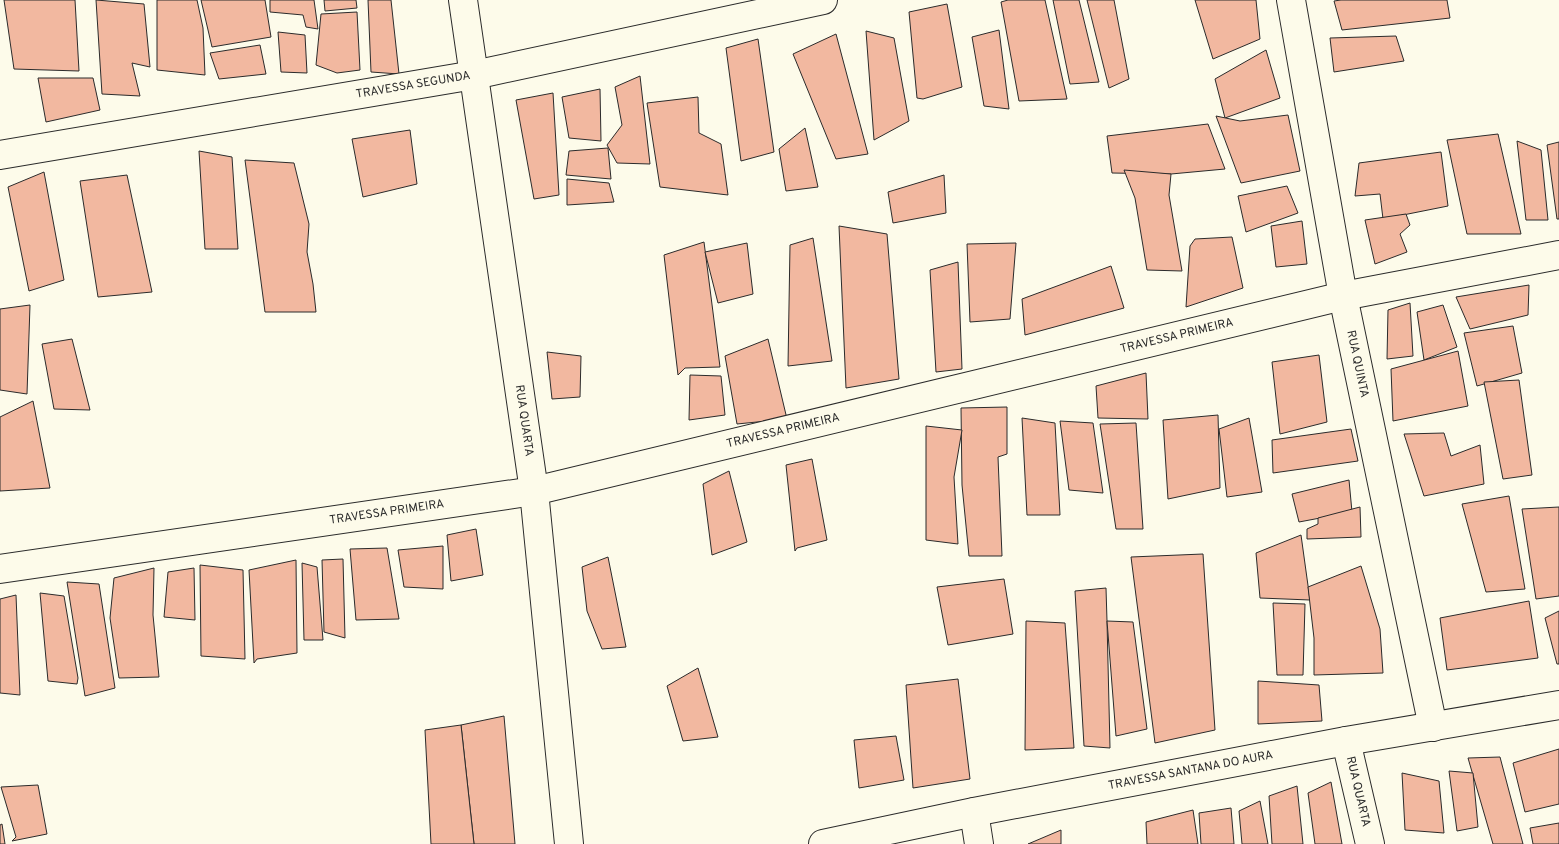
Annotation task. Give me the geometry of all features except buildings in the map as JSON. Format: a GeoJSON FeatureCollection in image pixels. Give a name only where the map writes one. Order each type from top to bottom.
{"type":"FeatureCollection","features":[{"type":"Feature","properties":{"kind":"street","name":"RUA QUARTA"},"geometry":{"type":"LineString","coordinates":[[463,0],[534,491],[569,844]]}},
{"type":"Feature","properties":{"kind":"street","name":"TRAVESSA SEGUNDA"},"geometry":{"type":"LineString","coordinates":[[0,155],[474,75],[823,0]]}},
{"type":"Feature","properties":{"kind":"street","name":"RUA QUINTA"},"geometry":{"type":"LineString","coordinates":[[1291,0],[1343,296],[1433,727]]}},
{"type":"Feature","properties":{"kind":"street","name":"TRAVESSA PRIMEIRA"},"geometry":{"type":"LineString","coordinates":[[0,569],[534,491],[1343,296],[1559,255]]}},
{"type":"Feature","properties":{"kind":"street","name":"TRAVESSA SANTANA DO AURA"},"geometry":{"type":"LineString","coordinates":[[823,844],[974,812],[1346,741],[1559,705]]}},
{"type":"Feature","properties":{"kind":"street","name":"RUA QUARTA"},"geometry":{"type":"LineString","coordinates":[[1346,741],[1370,844]]}},
{"type":"Feature","properties":{"kind":"street"},"geometry":{"type":"LineString","coordinates":[[974,812],[979,844]]}}]}
